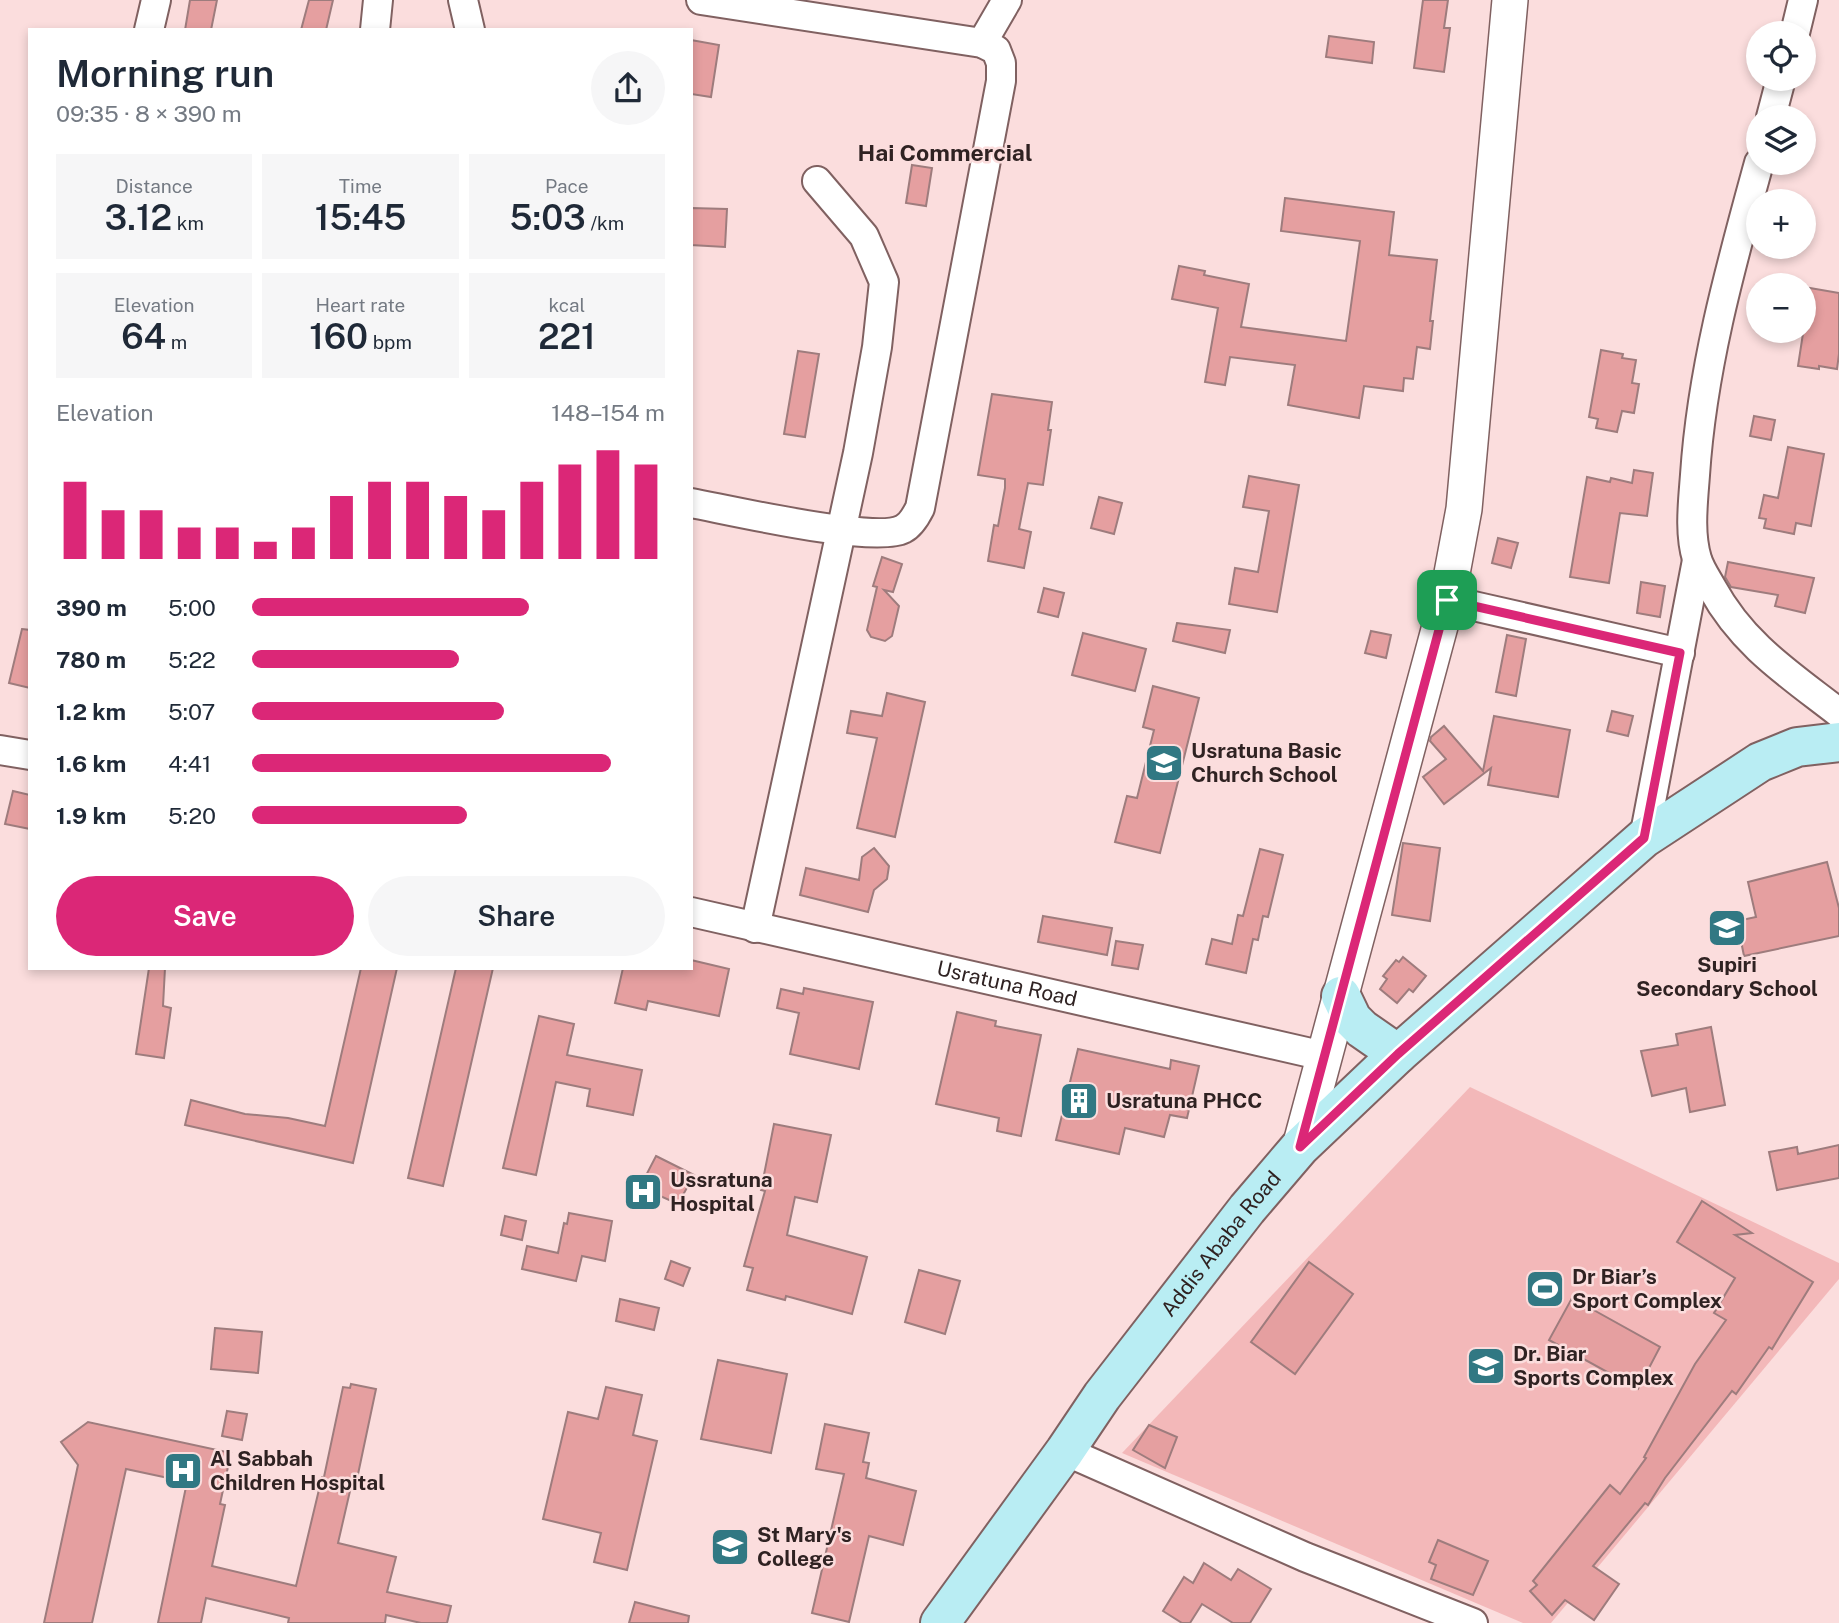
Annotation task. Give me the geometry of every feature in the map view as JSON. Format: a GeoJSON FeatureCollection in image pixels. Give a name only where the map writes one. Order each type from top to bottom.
{"type":"FeatureCollection","features":[{"type":"Feature","properties":{"kind":"main road","name":"Addis Ababa Road"},"geometry":{"type":"LineString","coordinates":[[940,1623],[1102,1396],[1234,1226],[1300,1147],[1398,1054],[1644,838],[1760,762],[1797,747],[1839,742]]}},
{"type":"Feature","properties":{"kind":"main road"},"geometry":{"type":"LineString","coordinates":[[1341,996],[1352,1019],[1398,1054]]}},
{"type":"Feature","properties":{"kind":"street"},"geometry":{"type":"LineString","coordinates":[[149,28],[156,0]]}},
{"type":"Feature","properties":{"kind":"street"},"geometry":{"type":"LineString","coordinates":[[375,28],[378,0]]}},
{"type":"Feature","properties":{"kind":"street"},"geometry":{"type":"LineString","coordinates":[[463,0],[470,28]]}},
{"type":"Feature","properties":{"kind":"street"},"geometry":{"type":"LineString","coordinates":[[693,503],[840,531],[886,533],[903,530],[913,520],[920,508],[1001,81],[1001,63],[996,50],[982,43],[811,8],[701,0]]}},
{"type":"Feature","properties":{"kind":"street"},"geometry":{"type":"LineString","coordinates":[[982,43],[1007,0]]}},
{"type":"Feature","properties":{"kind":"street"},"geometry":{"type":"LineString","coordinates":[[1300,1147],[1447,600],[1464,509],[1510,0]]}},
{"type":"Feature","properties":{"kind":"street"},"geometry":{"type":"LineString","coordinates":[[1798,21],[1803,0]]}},
{"type":"Feature","properties":{"kind":"street"},"geometry":{"type":"LineString","coordinates":[[1644,838],[1697,560],[1692,513],[1707,372],[1732,262],[1756,175]]}},
{"type":"Feature","properties":{"kind":"street"},"geometry":{"type":"LineString","coordinates":[[755,928],[875,360],[884,282],[864,236],[817,181]]}},
{"type":"Feature","properties":{"kind":"street"},"geometry":{"type":"LineString","coordinates":[[1697,560],[1719,600],[1746,638],[1839,713]]}},
{"type":"Feature","properties":{"kind":"street"},"geometry":{"type":"LineString","coordinates":[[1447,600],[1680,653]]}},
{"type":"Feature","properties":{"kind":"street"},"geometry":{"type":"LineString","coordinates":[[0,750],[28,755]]}},
{"type":"Feature","properties":{"kind":"street","name":"Usratuna Road"},"geometry":{"type":"LineString","coordinates":[[693,912],[1324,1056]]}},
{"type":"Feature","properties":{"kind":"street"},"geometry":{"type":"LineString","coordinates":[[1065,1451],[1305,1557],[1473,1623]]}},
{"type":"Feature","properties":{"kind":"shaded area","name":"Dr. Biar Sports Complex"},"geometry":{"type":"Polygon","coordinates":[[[1470,1087],[1839,1263],[1839,1279],[1551,1623],[1523,1623],[1122,1453],[1470,1087]]]}},
{"type":"Feature","properties":{"kind":"building"},"geometry":{"type":"Polygon","coordinates":[[[190,0],[217,0],[211,28],[185,28],[190,0]]]}},
{"type":"Feature","properties":{"kind":"building"},"geometry":{"type":"Polygon","coordinates":[[[309,0],[333,0],[326,28],[302,28],[309,0]]]}},
{"type":"Feature","properties":{"kind":"building"},"geometry":{"type":"Polygon","coordinates":[[[1423,0],[1448,0],[1444,28],[1450,28],[1444,72],[1414,68],[1423,0]]]}},
{"type":"Feature","properties":{"kind":"building"},"geometry":{"type":"Polygon","coordinates":[[[1329,36],[1374,42],[1372,63],[1326,57],[1329,36]]]}},
{"type":"Feature","properties":{"kind":"building"},"geometry":{"type":"Polygon","coordinates":[[[693,40],[719,45],[711,97],[693,94],[693,40]]]}},
{"type":"Feature","properties":{"kind":"building"},"geometry":{"type":"Polygon","coordinates":[[[912,165],[932,168],[926,206],[906,203],[912,165]]]}},
{"type":"Feature","properties":{"kind":"building"},"geometry":{"type":"Polygon","coordinates":[[[1285,198],[1394,212],[1389,255],[1437,260],[1430,321],[1433,321],[1430,349],[1417,347],[1413,379],[1404,378],[1403,391],[1364,386],[1359,418],[1288,405],[1295,365],[1230,357],[1225,385],[1205,382],[1218,308],[1172,299],[1179,266],[1205,271],[1204,275],[1249,284],[1241,327],[1346,341],[1360,241],[1281,231],[1285,198]]]}},
{"type":"Feature","properties":{"kind":"building"},"geometry":{"type":"Polygon","coordinates":[[[693,208],[727,209],[725,247],[693,245],[693,208]]]}},
{"type":"Feature","properties":{"kind":"building"},"geometry":{"type":"Polygon","coordinates":[[[1816,289],[1839,293],[1837,369],[1798,366],[1802,343],[1816,343],[1816,289]]]}},
{"type":"Feature","properties":{"kind":"building"},"geometry":{"type":"Polygon","coordinates":[[[1601,350],[1623,354],[1622,358],[1636,360],[1632,383],[1639,384],[1634,413],[1622,411],[1617,432],[1596,428],[1598,419],[1589,417],[1601,350]]]}},
{"type":"Feature","properties":{"kind":"building"},"geometry":{"type":"Polygon","coordinates":[[[798,351],[819,354],[805,437],[784,434],[798,351]]]}},
{"type":"Feature","properties":{"kind":"building"},"geometry":{"type":"Polygon","coordinates":[[[992,394],[1052,402],[1043,485],[1028,483],[1019,529],[1031,532],[1024,568],[988,561],[994,525],[998,526],[1005,488],[1005,479],[978,475],[992,394]]]}},
{"type":"Feature","properties":{"kind":"building"},"geometry":{"type":"Polygon","coordinates":[[[1754,416],[1775,420],[1771,440],[1750,436],[1754,416]]]}},
{"type":"Feature","properties":{"kind":"building"},"geometry":{"type":"Polygon","coordinates":[[[1788,447],[1824,454],[1811,526],[1796,523],[1794,534],[1764,528],[1766,519],[1759,518],[1764,495],[1778,498],[1788,447]]]}},
{"type":"Feature","properties":{"kind":"building"},"geometry":{"type":"Polygon","coordinates":[[[1634,470],[1653,473],[1647,516],[1620,513],[1609,583],[1570,577],[1587,477],[1610,482],[1611,478],[1632,483],[1634,470]]]}},
{"type":"Feature","properties":{"kind":"building"},"geometry":{"type":"Polygon","coordinates":[[[1249,476],[1299,485],[1277,612],[1229,604],[1235,568],[1258,572],[1269,511],[1243,507],[1249,476]]]}},
{"type":"Feature","properties":{"kind":"building"},"geometry":{"type":"Polygon","coordinates":[[[1099,497],[1122,503],[1114,534],[1091,528],[1099,497]]]}},
{"type":"Feature","properties":{"kind":"building"},"geometry":{"type":"Polygon","coordinates":[[[1498,538],[1518,543],[1511,568],[1492,563],[1498,538]]]}},
{"type":"Feature","properties":{"kind":"building"},"geometry":{"type":"Polygon","coordinates":[[[882,557],[902,564],[893,592],[884,590],[899,606],[892,636],[885,641],[871,637],[867,630],[877,587],[873,586],[882,557]]]}},
{"type":"Feature","properties":{"kind":"building"},"geometry":{"type":"Polygon","coordinates":[[[1728,562],[1814,578],[1805,613],[1775,606],[1778,595],[1731,587],[1725,577],[1728,562]]]}},
{"type":"Feature","properties":{"kind":"building"},"geometry":{"type":"Polygon","coordinates":[[[1641,582],[1665,586],[1660,617],[1637,613],[1641,582]]]}},
{"type":"Feature","properties":{"kind":"building"},"geometry":{"type":"Polygon","coordinates":[[[1044,588],[1064,593],[1058,617],[1038,612],[1044,588]]]}},
{"type":"Feature","properties":{"kind":"building"},"geometry":{"type":"Polygon","coordinates":[[[1177,623],[1230,630],[1225,653],[1173,641],[1177,623]]]}},
{"type":"Feature","properties":{"kind":"building"},"geometry":{"type":"Polygon","coordinates":[[[22,629],[28,630],[28,688],[9,683],[22,629]]]}},
{"type":"Feature","properties":{"kind":"building"},"geometry":{"type":"Polygon","coordinates":[[[1371,631],[1391,635],[1386,658],[1365,653],[1371,631]]]}},
{"type":"Feature","properties":{"kind":"building"},"geometry":{"type":"Polygon","coordinates":[[[1083,633],[1146,649],[1135,691],[1072,675],[1083,633]]]}},
{"type":"Feature","properties":{"kind":"building"},"geometry":{"type":"Polygon","coordinates":[[[1507,635],[1526,639],[1516,696],[1496,692],[1507,635]]]}},
{"type":"Feature","properties":{"kind":"building","name":"Usratuna Basic Church School"},"geometry":{"type":"Polygon","coordinates":[[[1153,686],[1199,698],[1160,853],[1115,842],[1127,796],[1137,798],[1154,730],[1143,727],[1153,686]]]}},
{"type":"Feature","properties":{"kind":"building"},"geometry":{"type":"Polygon","coordinates":[[[887,693],[925,702],[895,837],[857,828],[877,738],[847,733],[851,711],[882,716],[887,693]]]}},
{"type":"Feature","properties":{"kind":"building"},"geometry":{"type":"Polygon","coordinates":[[[1612,711],[1633,716],[1628,736],[1607,731],[1612,711]]]}},
{"type":"Feature","properties":{"kind":"building"},"geometry":{"type":"Polygon","coordinates":[[[1494,716],[1570,730],[1558,797],[1488,785],[1491,768],[1444,804],[1423,777],[1446,759],[1430,741],[1431,737],[1444,726],[1483,771],[1494,716]]]}},
{"type":"Feature","properties":{"kind":"building"},"geometry":{"type":"Polygon","coordinates":[[[13,791],[28,795],[28,829],[5,824],[13,791]]]}},
{"type":"Feature","properties":{"kind":"building"},"geometry":{"type":"Polygon","coordinates":[[[1403,843],[1440,848],[1430,921],[1392,915],[1403,843]]]}},
{"type":"Feature","properties":{"kind":"building"},"geometry":{"type":"Polygon","coordinates":[[[874,848],[889,866],[887,879],[874,890],[868,912],[800,895],[806,868],[859,880],[862,857],[874,848]]]}},
{"type":"Feature","properties":{"kind":"building"},"geometry":{"type":"Polygon","coordinates":[[[1260,849],[1283,855],[1268,917],[1263,916],[1258,940],[1253,939],[1246,973],[1206,964],[1212,939],[1232,944],[1238,915],[1243,916],[1260,849]]]}},
{"type":"Feature","properties":{"kind":"building"},"geometry":{"type":"Polygon","coordinates":[[[1827,862],[1839,908],[1839,936],[1744,956],[1737,921],[1756,917],[1748,882],[1827,862]]]}},
{"type":"Feature","properties":{"kind":"building"},"geometry":{"type":"Polygon","coordinates":[[[1043,916],[1112,928],[1107,955],[1038,942],[1043,916]]]}},
{"type":"Feature","properties":{"kind":"building"},"geometry":{"type":"Polygon","coordinates":[[[1116,941],[1143,945],[1138,969],[1112,965],[1116,941]]]}},
{"type":"Feature","properties":{"kind":"building"},"geometry":{"type":"Polygon","coordinates":[[[1403,957],[1426,976],[1413,992],[1409,989],[1397,1003],[1380,989],[1387,979],[1383,976],[1396,960],[1399,962],[1403,957]]]}},
{"type":"Feature","properties":{"kind":"building"},"geometry":{"type":"Polygon","coordinates":[[[693,960],[729,969],[719,1016],[648,1001],[646,1010],[615,1003],[623,970],[693,970],[693,960]]]}},
{"type":"Feature","properties":{"kind":"building"},"geometry":{"type":"Polygon","coordinates":[[[149,970],[165,970],[163,1006],[171,1008],[164,1058],[136,1054],[149,970]]]}},
{"type":"Feature","properties":{"kind":"building"},"geometry":{"type":"Polygon","coordinates":[[[361,970],[397,970],[353,1163],[185,1125],[191,1100],[245,1114],[288,1118],[325,1126],[361,970]]]}},
{"type":"Feature","properties":{"kind":"building"},"geometry":{"type":"Polygon","coordinates":[[[456,970],[493,970],[443,1186],[408,1178],[456,970]]]}},
{"type":"Feature","properties":{"kind":"building"},"geometry":{"type":"Polygon","coordinates":[[[804,988],[873,1002],[859,1069],[790,1054],[799,1013],[777,1008],[781,989],[803,994],[804,988]]]}},
{"type":"Feature","properties":{"kind":"building"},"geometry":{"type":"Polygon","coordinates":[[[957,1012],[996,1021],[995,1026],[1041,1035],[1021,1136],[997,1131],[999,1118],[936,1104],[957,1012]]]}},
{"type":"Feature","properties":{"kind":"building"},"geometry":{"type":"Polygon","coordinates":[[[539,1016],[574,1024],[567,1055],[642,1070],[633,1115],[587,1106],[590,1089],[556,1082],[536,1175],[503,1168],[539,1016]]]}},
{"type":"Feature","properties":{"kind":"building"},"geometry":{"type":"Polygon","coordinates":[[[1711,1027],[1725,1105],[1690,1112],[1686,1088],[1652,1096],[1641,1051],[1678,1045],[1676,1034],[1711,1027]]]}},
{"type":"Feature","properties":{"kind":"building"},"geometry":{"type":"Polygon","coordinates":[[[1078,1049],[1170,1069],[1171,1060],[1199,1066],[1187,1118],[1170,1115],[1164,1137],[1125,1128],[1119,1154],[1056,1140],[1078,1049]]]}},
{"type":"Feature","properties":{"kind":"building"},"geometry":{"type":"Polygon","coordinates":[[[774,1124],[831,1135],[817,1202],[795,1197],[787,1235],[867,1257],[852,1314],[786,1296],[785,1300],[747,1290],[753,1268],[744,1266],[765,1191],[761,1190],[774,1124]]]}},
{"type":"Feature","properties":{"kind":"building"},"geometry":{"type":"Polygon","coordinates":[[[1839,1145],[1839,1178],[1777,1190],[1769,1152],[1797,1147],[1798,1154],[1839,1145]]]}},
{"type":"Feature","properties":{"kind":"building"},"geometry":{"type":"Polygon","coordinates":[[[656,1156],[694,1175],[678,1204],[640,1187],[656,1156]]]}},
{"type":"Feature","properties":{"kind":"building"},"geometry":{"type":"Polygon","coordinates":[[[1702,1201],[1752,1233],[1735,1235],[1813,1282],[1772,1349],[1769,1347],[1736,1394],[1732,1391],[1665,1478],[1648,1505],[1645,1503],[1593,1566],[1619,1584],[1594,1620],[1565,1600],[1552,1615],[1530,1591],[1537,1585],[1533,1581],[1610,1485],[1620,1494],[1646,1458],[1644,1457],[1695,1364],[1726,1320],[1714,1313],[1735,1278],[1677,1242],[1702,1201]]]}},
{"type":"Feature","properties":{"kind":"building"},"geometry":{"type":"Polygon","coordinates":[[[569,1213],[612,1221],[605,1261],[582,1256],[576,1281],[522,1269],[527,1246],[558,1253],[564,1223],[567,1224],[569,1213]]]}},
{"type":"Feature","properties":{"kind":"building"},"geometry":{"type":"Polygon","coordinates":[[[505,1216],[526,1221],[522,1240],[501,1235],[505,1216]]]}},
{"type":"Feature","properties":{"kind":"building"},"geometry":{"type":"Polygon","coordinates":[[[671,1261],[690,1268],[683,1286],[665,1279],[671,1261]]]}},
{"type":"Feature","properties":{"kind":"building"},"geometry":{"type":"Polygon","coordinates":[[[1309,1262],[1353,1294],[1295,1374],[1251,1342],[1309,1262]]]}},
{"type":"Feature","properties":{"kind":"building"},"geometry":{"type":"Polygon","coordinates":[[[919,1270],[960,1281],[945,1334],[905,1322],[919,1270]]]}},
{"type":"Feature","properties":{"kind":"building"},"geometry":{"type":"Polygon","coordinates":[[[1572,1298],[1660,1347],[1638,1389],[1549,1340],[1572,1298]]]}},
{"type":"Feature","properties":{"kind":"building"},"geometry":{"type":"Polygon","coordinates":[[[620,1299],[659,1308],[654,1330],[616,1321],[620,1299]]]}},
{"type":"Feature","properties":{"kind":"building"},"geometry":{"type":"Polygon","coordinates":[[[215,1328],[262,1332],[258,1373],[211,1369],[215,1328]]]}},
{"type":"Feature","properties":{"kind":"building"},"geometry":{"type":"Polygon","coordinates":[[[718,1360],[787,1374],[771,1453],[701,1439],[718,1360]]]}},
{"type":"Feature","properties":{"kind":"building"},"geometry":{"type":"Polygon","coordinates":[[[351,1384],[376,1389],[357,1479],[353,1478],[338,1543],[396,1557],[387,1592],[451,1606],[447,1623],[421,1623],[386,1615],[385,1623],[288,1623],[289,1618],[206,1598],[201,1623],[158,1623],[187,1482],[126,1469],[92,1623],[44,1623],[78,1465],[61,1442],[88,1422],[231,1453],[220,1504],[225,1505],[212,1566],[296,1586],[324,1477],[343,1387],[350,1388],[351,1384]]]}},
{"type":"Feature","properties":{"kind":"building"},"geometry":{"type":"Polygon","coordinates":[[[606,1387],[642,1395],[633,1435],[657,1441],[627,1570],[594,1562],[601,1533],[543,1519],[568,1412],[598,1419],[606,1387]]]}},
{"type":"Feature","properties":{"kind":"building"},"geometry":{"type":"Polygon","coordinates":[[[227,1411],[247,1414],[242,1440],[222,1436],[227,1411]]]}},
{"type":"Feature","properties":{"kind":"building"},"geometry":{"type":"Polygon","coordinates":[[[825,1424],[869,1433],[863,1462],[869,1463],[866,1478],[916,1491],[903,1545],[869,1536],[849,1622],[812,1613],[844,1474],[816,1469],[825,1424]]]}},
{"type":"Feature","properties":{"kind":"building"},"geometry":{"type":"Polygon","coordinates":[[[1149,1425],[1177,1437],[1165,1468],[1133,1450],[1149,1425]]]}},
{"type":"Feature","properties":{"kind":"building"},"geometry":{"type":"Polygon","coordinates":[[[1438,1540],[1488,1561],[1473,1595],[1431,1579],[1436,1565],[1429,1562],[1438,1540]]]}},
{"type":"Feature","properties":{"kind":"building"},"geometry":{"type":"Polygon","coordinates":[[[1204,1563],[1231,1580],[1238,1569],[1271,1589],[1250,1623],[1233,1623],[1202,1604],[1190,1623],[1182,1623],[1163,1611],[1184,1577],[1193,1583],[1204,1563]]]}},
{"type":"Feature","properties":{"kind":"building"},"geometry":{"type":"Polygon","coordinates":[[[635,1602],[689,1616],[688,1623],[629,1623],[635,1602]]]}},
{"type":"Feature","properties":{"kind":"place","name":"Usratuna Basic Church School"},"geometry":{"type":"Point","coordinates":[1164,763]}},
{"type":"Feature","properties":{"kind":"place","name":"Supiri Secondary School"},"geometry":{"type":"Point","coordinates":[1727,928]}},
{"type":"Feature","properties":{"kind":"place","name":"Usratuna PHCC"},"geometry":{"type":"Point","coordinates":[1079,1101]}},
{"type":"Feature","properties":{"kind":"place","name":"Ussratuna Hospital"},"geometry":{"type":"Point","coordinates":[643,1192]}},
{"type":"Feature","properties":{"kind":"place","name":"Dr Biar’s Sport Complex"},"geometry":{"type":"Point","coordinates":[1545,1289]}},
{"type":"Feature","properties":{"kind":"place","name":"Dr. Biar Sports Complex"},"geometry":{"type":"Point","coordinates":[1486,1366]}},
{"type":"Feature","properties":{"kind":"place","name":"Al Sabbah Children Hospital"},"geometry":{"type":"Point","coordinates":[183,1471]}},
{"type":"Feature","properties":{"kind":"place","name":"St Mary's College"},"geometry":{"type":"Point","coordinates":[730,1547]}},
{"type":"Feature","properties":{"kind":"district","name":"Hai Commercial"},"geometry":{"type":"Point","coordinates":[945,153]}},
{"type":"Feature","properties":{"kind":"route"},"geometry":{"type":"LineString","coordinates":[[1447,600],[1680,653],[1644,838],[1398,1054],[1300,1147],[1324,1056],[1447,600]]}}]}
